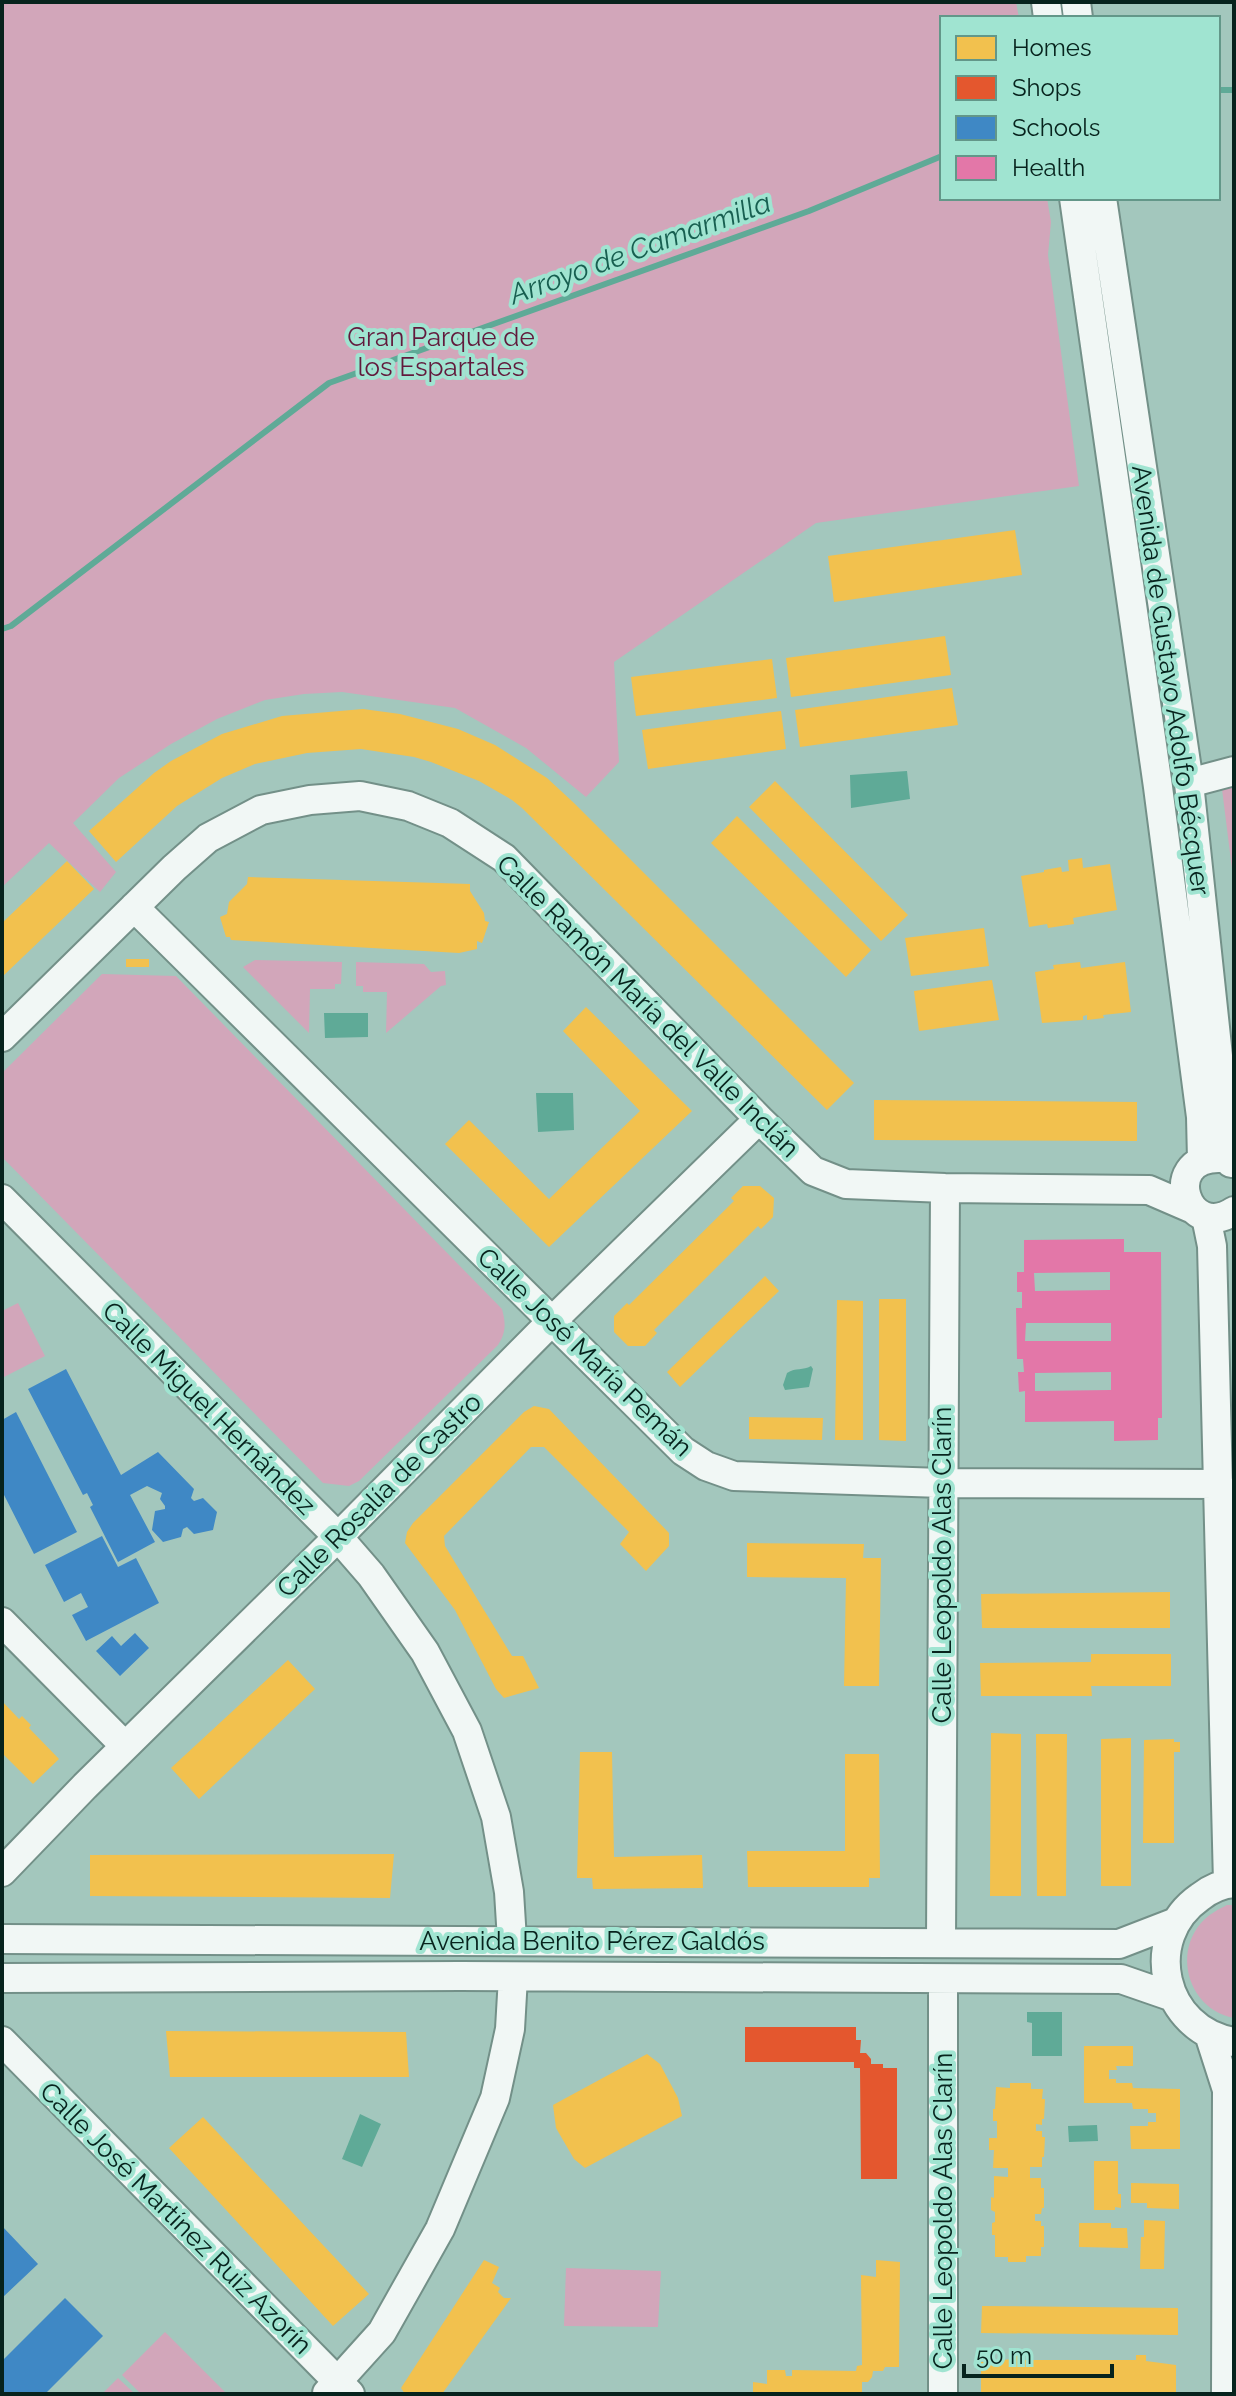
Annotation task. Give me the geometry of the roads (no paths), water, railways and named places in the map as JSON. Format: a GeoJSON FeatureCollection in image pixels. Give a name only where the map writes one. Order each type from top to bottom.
{"type":"FeatureCollection","features":[{"type":"Feature","properties":{"kind":"street","name":"Avenida de Gustavo Adolfo Bécquer"},"geometry":{"type":"LineString","coordinates":[[1074,200],[1158,787],[1201,1117],[1196,1166],[1184,1190],[1200,1213]]}},
{"type":"Feature","properties":{"kind":"street","name":"Avenida de Gustavo Adolfo Bécquer"},"geometry":{"type":"LineString","coordinates":[[1102,200],[1189,783],[1224,1115],[1233,1164]]}},
{"type":"Feature","properties":{"kind":"street"},"geometry":{"type":"LineString","coordinates":[[1189,783],[1234,771]]}},
{"type":"Feature","properties":{"kind":"street","name":"Calle Ramón María del Valle Inclán"},"geometry":{"type":"LineString","coordinates":[[2,1037],[208,838],[261,810],[310,800],[360,796],[408,806],[450,823],[504,858],[813,1171],[846,1184],[1149,1190],[1200,1213]]}},
{"type":"Feature","properties":{"kind":"street","name":"Calle José María Pemán"},"geometry":{"type":"LineString","coordinates":[[134,907],[551,1322],[683,1451],[706,1466],[734,1476],[942,1483],[1219,1484]]}},
{"type":"Feature","properties":{"kind":"street","name":"Calle Rosalía de Castro"},"geometry":{"type":"LineString","coordinates":[[2,1872],[551,1322],[759,1119]]}},
{"type":"Feature","properties":{"kind":"street"},"geometry":{"type":"LineString","coordinates":[[1196,1166],[1217,1158],[1233,1164]]}},
{"type":"Feature","properties":{"kind":"street","name":"Calle Ramón María del Valle Inclán"},"geometry":{"type":"LineString","coordinates":[[1149,1190],[1196,1166]]}},
{"type":"Feature","properties":{"kind":"street","name":"Calle Leopoldo Alas Clarín"},"geometry":{"type":"LineString","coordinates":[[941,1942],[945,1188]]}},
{"type":"Feature","properties":{"kind":"street","name":"Calle Miguel Hernández"},"geometry":{"type":"LineString","coordinates":[[2,1199],[338,1537],[371,1575],[425,1652],[467,1731],[496,1817],[509,1892],[512,1940]]}},
{"type":"Feature","properties":{"kind":"street"},"geometry":{"type":"LineString","coordinates":[[1200,1213],[1222,1217],[1234,1211]]}},
{"type":"Feature","properties":{"kind":"street"},"geometry":{"type":"LineString","coordinates":[[1200,1213],[1212,1246],[1231,1883],[1210,1889],[1189,1905],[1176,1922],[1167,1944],[1165,1971],[1173,1997],[1186,2019],[1222,2038],[1227,2090],[1226,2394]]}},
{"type":"Feature","properties":{"kind":"street"},"geometry":{"type":"LineString","coordinates":[[2,1622],[125,1746]]}},
{"type":"Feature","properties":{"kind":"street","name":"Avenida Benito Pérez Galdós"},"geometry":{"type":"LineString","coordinates":[[3,1936],[1119,1944],[1176,1922]]}},
{"type":"Feature","properties":{"kind":"street"},"geometry":{"type":"LineString","coordinates":[[3,1936],[6,1955],[3,1980]]}},
{"type":"Feature","properties":{"kind":"street"},"geometry":{"type":"LineString","coordinates":[[338,2390],[382,2332],[440,2229],[495,2098],[510,2029],[513,1977]]}},
{"type":"Feature","properties":{"kind":"street","name":"Avenida Benito Pérez Galdós"},"geometry":{"type":"LineString","coordinates":[[3,1980],[513,1977],[1121,1979],[1173,1997]]}},
{"type":"Feature","properties":{"kind":"street","name":"Calle Leopoldo Alas Clarín"},"geometry":{"type":"LineString","coordinates":[[943,1980],[943,2394]]}},
{"type":"Feature","properties":{"kind":"street","name":"Calle José Martínez Ruiz Azorín"},"geometry":{"type":"LineString","coordinates":[[2,2041],[338,2390]]}},
{"type":"Feature","properties":{"kind":"waterway"},"geometry":{"type":"LineString","coordinates":[[1220,90],[1234,90]]}},
{"type":"Feature","properties":{"kind":"waterway","name":"Arroyo de Camarmilla"},"geometry":{"type":"LineString","coordinates":[[2,629],[11,626],[329,383],[809,211],[940,157]]}},
{"type":"Feature","properties":{"kind":"park label","name":"Gran Parque de los Espartales"},"geometry":{"type":"Point","coordinates":[441,352]}}]}
